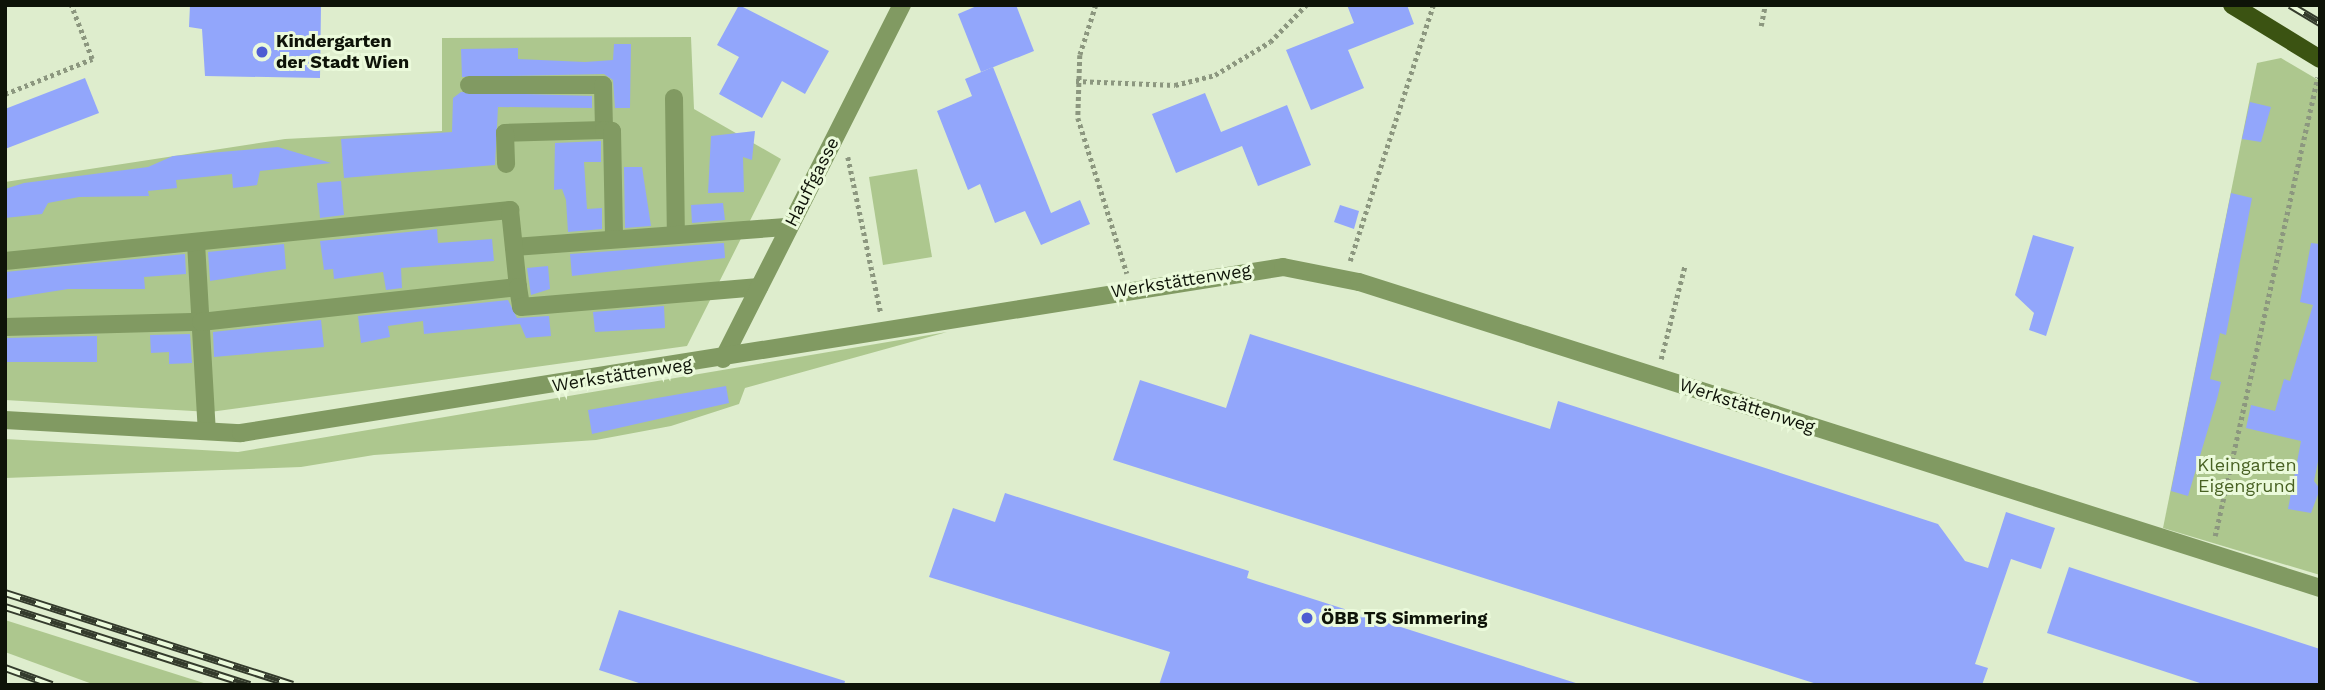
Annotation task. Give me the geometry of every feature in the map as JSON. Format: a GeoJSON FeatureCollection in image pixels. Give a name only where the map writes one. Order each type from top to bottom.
{"type":"FeatureCollection","features":[{"type":"Feature","properties":{"kind":"main road"},"geometry":{"type":"LineString","coordinates":[[2232,5],[2320,59]]}},
{"type":"Feature","properties":{"kind":"street","name":"Hauffgasse"},"geometry":{"type":"LineString","coordinates":[[723,359],[902,5]]}},
{"type":"Feature","properties":{"kind":"street"},"geometry":{"type":"LineString","coordinates":[[469,85],[603,85],[604,130]]}},
{"type":"Feature","properties":{"kind":"street"},"geometry":{"type":"LineString","coordinates":[[674,98],[676,234]]}},
{"type":"Feature","properties":{"kind":"street"},"geometry":{"type":"LineString","coordinates":[[506,164],[505,133],[612,131],[614,239]]}},
{"type":"Feature","properties":{"kind":"street"},"geometry":{"type":"LineString","coordinates":[[5,261],[510,210],[521,307],[759,287]]}},
{"type":"Feature","properties":{"kind":"street"},"geometry":{"type":"LineString","coordinates":[[514,247],[789,227]]}},
{"type":"Feature","properties":{"kind":"street"},"geometry":{"type":"LineString","coordinates":[[196,243],[207,431]]}},
{"type":"Feature","properties":{"kind":"street","name":"Werkstättenweg"},"geometry":{"type":"LineString","coordinates":[[5,420],[241,433],[723,359],[1202,277],[1283,267],[1344,278],[2320,588]]}},
{"type":"Feature","properties":{"kind":"street"},"geometry":{"type":"LineString","coordinates":[[5,327],[201,321],[518,287]]}},
{"type":"Feature","properties":{"kind":"path"},"geometry":{"type":"LineString","coordinates":[[5,94],[92,59],[71,5]]}},
{"type":"Feature","properties":{"kind":"path"},"geometry":{"type":"LineString","coordinates":[[1096,5],[1076,81],[1082,136],[1130,289]]}},
{"type":"Feature","properties":{"kind":"path"},"geometry":{"type":"LineString","coordinates":[[1076,81],[1149,86],[1215,75],[1262,48],[1306,5]]}},
{"type":"Feature","properties":{"kind":"path"},"geometry":{"type":"LineString","coordinates":[[1344,278],[1433,5]]}},
{"type":"Feature","properties":{"kind":"path"},"geometry":{"type":"LineString","coordinates":[[1761,26],[1765,5]]}},
{"type":"Feature","properties":{"kind":"path"},"geometry":{"type":"LineString","coordinates":[[2213,543],[2317,79]]}},
{"type":"Feature","properties":{"kind":"path"},"geometry":{"type":"LineString","coordinates":[[841,125],[884,331]]}},
{"type":"Feature","properties":{"kind":"path"},"geometry":{"type":"LineString","coordinates":[[1657,377],[1685,265]]}},
{"type":"Feature","properties":{"kind":"green space"},"geometry":{"type":"Polygon","coordinates":[[[691,37],[694,109],[781,159],[687,346],[210,412],[5,400],[5,182],[285,139],[442,131],[442,38],[691,37]]]}},
{"type":"Feature","properties":{"kind":"green space","name":"Kleingarten Eigengrund"},"geometry":{"type":"Polygon","coordinates":[[[2281,58],[2320,81],[2320,575],[2163,528],[2257,63],[2281,58]]]}},
{"type":"Feature","properties":{"kind":"green space"},"geometry":{"type":"Polygon","coordinates":[[[917,169],[932,257],[883,265],[869,177],[917,169]]]}},
{"type":"Feature","properties":{"kind":"green space"},"geometry":{"type":"Polygon","coordinates":[[[947,332],[745,388],[739,404],[671,426],[596,440],[374,455],[301,467],[5,478],[5,439],[238,452],[947,332]]]}},
{"type":"Feature","properties":{"kind":"green space"},"geometry":{"type":"Polygon","coordinates":[[[5,620],[210,685],[95,685],[5,652],[5,620]]]}},
{"type":"Feature","properties":{"kind":"building","name":"Kindergarten der Stadt Wien"},"geometry":{"type":"Polygon","coordinates":[[[190,5],[321,6],[320,78],[205,76],[202,29],[189,27],[190,5]]]}},
{"type":"Feature","properties":{"kind":"building"},"geometry":{"type":"Polygon","coordinates":[[[739,5],[829,51],[805,94],[782,81],[762,118],[719,94],[739,57],[717,45],[739,5]]]}},
{"type":"Feature","properties":{"kind":"building"},"geometry":{"type":"Polygon","coordinates":[[[979,5],[1016,5],[1034,51],[981,72],[958,14],[979,5]]]}},
{"type":"Feature","properties":{"kind":"building"},"geometry":{"type":"Polygon","coordinates":[[[1347,5],[1407,5],[1414,24],[1348,50],[1364,88],[1311,110],[1286,50],[1354,23],[1347,5]]]}},
{"type":"Feature","properties":{"kind":"building"},"geometry":{"type":"Polygon","coordinates":[[[614,44],[631,44],[630,108],[615,108],[613,80],[604,74],[462,77],[461,49],[518,48],[518,59],[585,62],[613,60],[614,44]]]}},
{"type":"Feature","properties":{"kind":"building"},"geometry":{"type":"Polygon","coordinates":[[[993,67],[1051,213],[1080,200],[1090,224],[1041,245],[1025,211],[995,223],[980,184],[968,190],[937,111],[972,96],[965,79],[993,67]]]}},
{"type":"Feature","properties":{"kind":"building"},"geometry":{"type":"Polygon","coordinates":[[[85,78],[99,113],[5,149],[5,109],[85,78]]]}},
{"type":"Feature","properties":{"kind":"building"},"geometry":{"type":"Polygon","coordinates":[[[461,92],[592,96],[592,108],[498,107],[495,165],[344,178],[341,139],[452,132],[453,98],[461,92]]]}},
{"type":"Feature","properties":{"kind":"building"},"geometry":{"type":"Polygon","coordinates":[[[1205,93],[1221,132],[1287,105],[1311,165],[1258,186],[1242,146],[1176,173],[1152,114],[1205,93]]]}},
{"type":"Feature","properties":{"kind":"building"},"geometry":{"type":"Polygon","coordinates":[[[2250,102],[2271,107],[2261,142],[2242,139],[2250,102]]]}},
{"type":"Feature","properties":{"kind":"building"},"geometry":{"type":"Polygon","coordinates":[[[755,131],[752,160],[743,157],[744,192],[708,193],[711,136],[755,131]]]}},
{"type":"Feature","properties":{"kind":"building"},"geometry":{"type":"Polygon","coordinates":[[[601,141],[601,162],[584,162],[587,209],[602,208],[602,229],[568,232],[566,200],[562,189],[554,190],[555,143],[601,141]]]}},
{"type":"Feature","properties":{"kind":"building"},"geometry":{"type":"Polygon","coordinates":[[[278,147],[331,163],[260,171],[257,185],[233,188],[232,174],[176,180],[177,188],[148,191],[149,196],[79,197],[48,203],[42,214],[5,218],[5,189],[24,183],[148,167],[173,156],[278,147]]]}},
{"type":"Feature","properties":{"kind":"building"},"geometry":{"type":"Polygon","coordinates":[[[624,167],[642,167],[651,226],[625,228],[624,167]]]}},
{"type":"Feature","properties":{"kind":"building"},"geometry":{"type":"Polygon","coordinates":[[[341,181],[344,215],[320,218],[317,183],[341,181]]]}},
{"type":"Feature","properties":{"kind":"building"},"geometry":{"type":"Polygon","coordinates":[[[2231,193],[2252,198],[2226,335],[2220,333],[2210,379],[2221,382],[2188,496],[2171,491],[2231,193]]]}},
{"type":"Feature","properties":{"kind":"building"},"geometry":{"type":"Polygon","coordinates":[[[723,203],[725,220],[692,223],[691,205],[723,203]]]}},
{"type":"Feature","properties":{"kind":"building"},"geometry":{"type":"Polygon","coordinates":[[[1340,205],[1359,211],[1354,229],[1334,222],[1340,205]]]}},
{"type":"Feature","properties":{"kind":"building"},"geometry":{"type":"Polygon","coordinates":[[[437,229],[438,243],[492,239],[494,261],[401,268],[402,288],[386,290],[383,272],[334,279],[333,269],[324,270],[320,241],[437,229]]]}},
{"type":"Feature","properties":{"kind":"building"},"geometry":{"type":"Polygon","coordinates":[[[2033,235],[2074,247],[2046,336],[2029,330],[2034,313],[2015,295],[2033,235]]]}},
{"type":"Feature","properties":{"kind":"building"},"geometry":{"type":"Polygon","coordinates":[[[724,243],[725,258],[572,276],[570,254],[724,243]]]}},
{"type":"Feature","properties":{"kind":"building"},"geometry":{"type":"Polygon","coordinates":[[[2311,243],[2320,244],[2320,452],[2314,481],[2320,489],[2311,513],[2288,509],[2301,441],[2246,428],[2251,405],[2275,411],[2284,379],[2290,381],[2313,305],[2300,302],[2311,243]]]}},
{"type":"Feature","properties":{"kind":"building"},"geometry":{"type":"Polygon","coordinates":[[[284,244],[286,269],[210,281],[208,252],[284,244]]]}},
{"type":"Feature","properties":{"kind":"building"},"geometry":{"type":"Polygon","coordinates":[[[185,254],[186,274],[144,277],[145,289],[68,289],[5,299],[5,272],[185,254]]]}},
{"type":"Feature","properties":{"kind":"building"},"geometry":{"type":"Polygon","coordinates":[[[548,266],[550,289],[531,295],[527,268],[548,266]]]}},
{"type":"Feature","properties":{"kind":"building"},"geometry":{"type":"Polygon","coordinates":[[[508,300],[517,318],[549,316],[551,336],[526,338],[520,324],[424,334],[423,321],[388,326],[390,337],[361,343],[358,316],[508,300]]]}},
{"type":"Feature","properties":{"kind":"building"},"geometry":{"type":"Polygon","coordinates":[[[664,306],[665,328],[595,332],[593,312],[664,306]]]}},
{"type":"Feature","properties":{"kind":"building"},"geometry":{"type":"Polygon","coordinates":[[[321,320],[324,347],[214,357],[213,332],[321,320]]]}},
{"type":"Feature","properties":{"kind":"building"},"geometry":{"type":"Polygon","coordinates":[[[190,334],[192,363],[169,364],[169,352],[151,353],[150,335],[190,334]]]}},
{"type":"Feature","properties":{"kind":"building"},"geometry":{"type":"Polygon","coordinates":[[[1250,334],[1550,429],[1558,401],[1938,524],[1965,561],[1988,568],[2006,512],[2055,528],[2041,569],[2011,559],[1975,664],[1988,668],[1982,685],[1820,685],[1113,460],[1140,380],[1226,408],[1250,334]]]}},
{"type":"Feature","properties":{"kind":"building"},"geometry":{"type":"Polygon","coordinates":[[[97,336],[97,362],[5,362],[5,338],[97,336]]]}},
{"type":"Feature","properties":{"kind":"building"},"geometry":{"type":"Polygon","coordinates":[[[726,386],[729,403],[592,434],[588,410],[726,386]]]}},
{"type":"Feature","properties":{"kind":"building"},"geometry":{"type":"Polygon","coordinates":[[[1005,493],[1249,571],[1247,578],[1582,685],[1159,685],[1170,652],[929,577],[953,508],[995,522],[1005,493]]]}},
{"type":"Feature","properties":{"kind":"building"},"geometry":{"type":"Polygon","coordinates":[[[2069,567],[2320,649],[2320,685],[2206,685],[2047,633],[2069,567]]]}},
{"type":"Feature","properties":{"kind":"building"},"geometry":{"type":"Polygon","coordinates":[[[619,610],[845,681],[844,685],[645,685],[599,670],[619,610]]]}},
{"type":"Feature","properties":{"kind":"railway"},"geometry":{"type":"LineString","coordinates":[[2290,5],[2320,23]]}},
{"type":"Feature","properties":{"kind":"railway"},"geometry":{"type":"LineString","coordinates":[[5,593],[293,685]]}},
{"type":"Feature","properties":{"kind":"railway"},"geometry":{"type":"LineString","coordinates":[[5,607],[250,685]]}},
{"type":"Feature","properties":{"kind":"railway"},"geometry":{"type":"LineString","coordinates":[[5,668],[52,685]]}},
{"type":"Feature","properties":{"kind":"place","name":"Kindergarten der Stadt Wien"},"geometry":{"type":"Point","coordinates":[262,52]}},
{"type":"Feature","properties":{"kind":"place","name":"ÖBB TS Simmering"},"geometry":{"type":"Point","coordinates":[1307,618]}}]}
